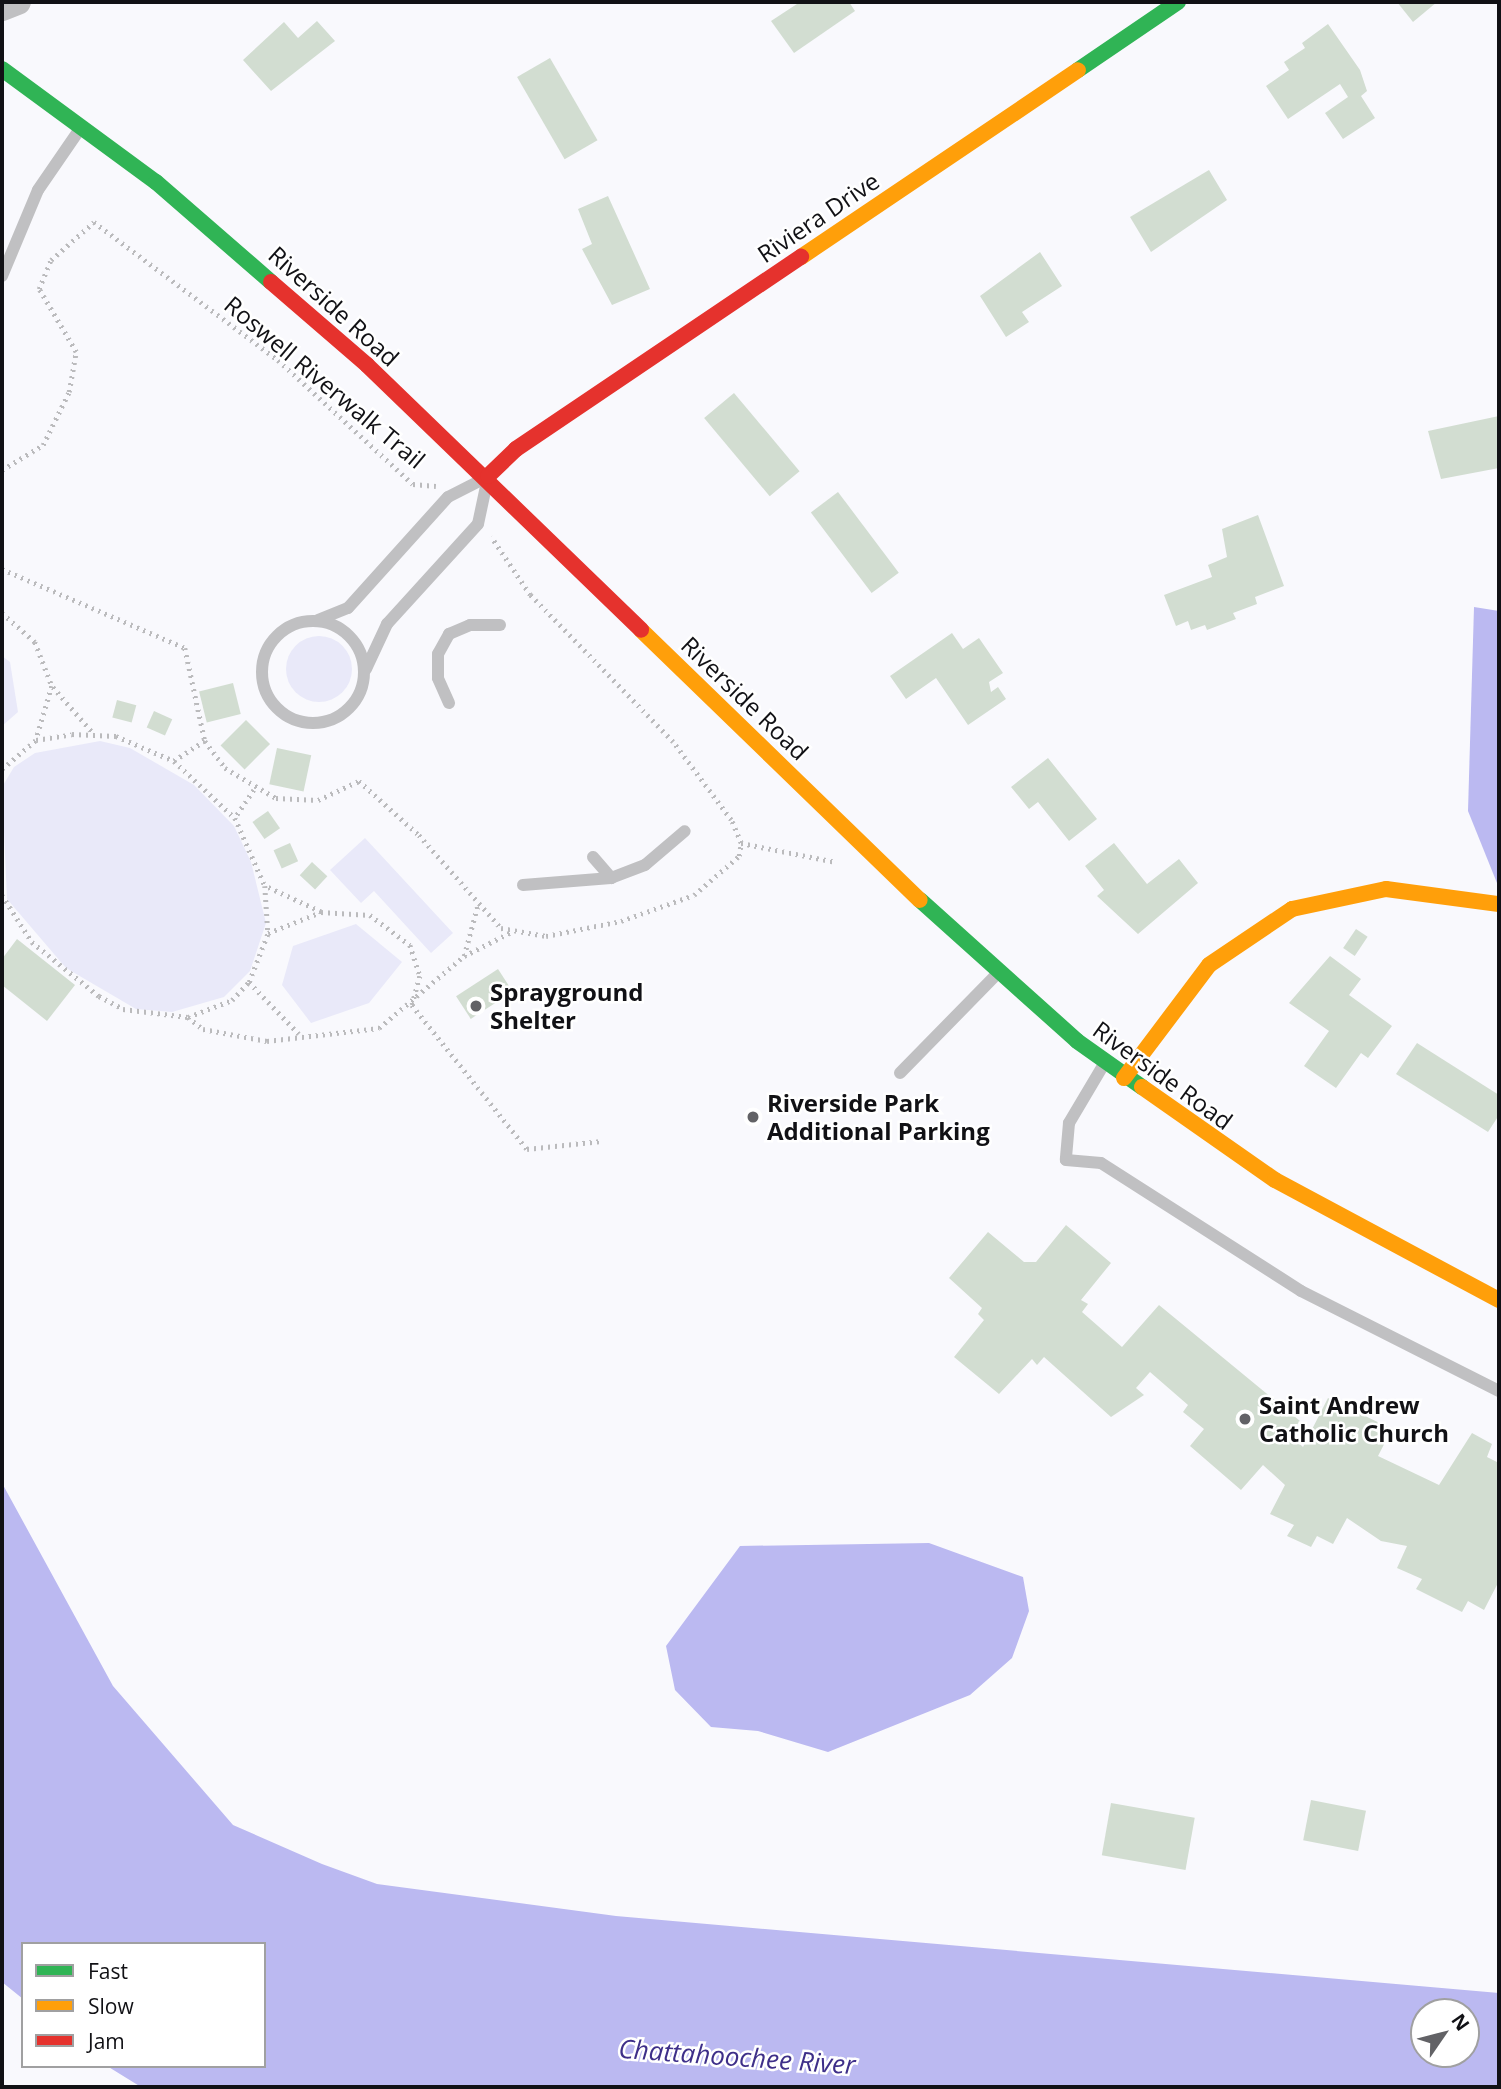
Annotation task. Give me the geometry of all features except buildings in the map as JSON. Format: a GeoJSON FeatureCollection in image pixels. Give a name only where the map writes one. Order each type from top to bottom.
{"type":"FeatureCollection","features":[{"type":"Feature","properties":{"kind":"street"},"geometry":{"type":"LineString","coordinates":[[2,8],[18,2]]}},
{"type":"Feature","properties":{"kind":"street","name":"Riviera Drive"},"geometry":{"type":"LineString","coordinates":[[488,476],[516,449],[1178,2]]}},
{"type":"Feature","properties":{"kind":"street","name":"Riverside Road"},"geometry":{"type":"LineString","coordinates":[[2,69],[83,125],[227,241],[488,476],[999,972],[1124,1078],[1275,1180],[1499,1300]]}},
{"type":"Feature","properties":{"kind":"street"},"geometry":{"type":"LineString","coordinates":[[1124,1078],[1209,965],[1292,909],[1386,888],[1499,904]]}},
{"type":"Feature","properties":{"kind":"lane"},"geometry":{"type":"LineString","coordinates":[[2,276],[38,190],[83,125]]}},
{"type":"Feature","properties":{"kind":"lane"},"geometry":{"type":"LineString","coordinates":[[488,476],[478,524],[387,624],[365,674],[359,695],[327,722],[287,716],[272,702],[262,664],[273,641],[298,623],[316,621],[357,600],[448,497],[488,476]]}},
{"type":"Feature","properties":{"kind":"lane"},"geometry":{"type":"LineString","coordinates":[[316,621],[349,635],[365,674]]}},
{"type":"Feature","properties":{"kind":"lane"},"geometry":{"type":"LineString","coordinates":[[449,704],[438,678],[438,654],[449,634],[470,625],[500,625]]}},
{"type":"Feature","properties":{"kind":"lane"},"geometry":{"type":"LineString","coordinates":[[523,885],[611,878],[645,865],[685,831]]}},
{"type":"Feature","properties":{"kind":"lane"},"geometry":{"type":"LineString","coordinates":[[593,857],[611,878]]}},
{"type":"Feature","properties":{"kind":"lane"},"geometry":{"type":"LineString","coordinates":[[900,1073],[999,972]]}},
{"type":"Feature","properties":{"kind":"lane"},"geometry":{"type":"LineString","coordinates":[[1106,1063],[1069,1123],[1066,1160],[1101,1163],[1301,1291],[1499,1391]]}},
{"type":"Feature","properties":{"kind":"path","name":"Roswell Riverwalk Trail"},"geometry":{"type":"LineString","coordinates":[[2,470],[43,445],[69,392],[76,352],[39,289],[51,260],[94,222],[278,360],[413,484],[432,482],[448,497]]}},
{"type":"Feature","properties":{"kind":"path"},"geometry":{"type":"LineString","coordinates":[[2,569],[185,648],[205,741],[254,790],[318,800],[359,781],[419,835],[490,919],[513,931],[546,936],[621,921],[694,895],[739,856],[741,842],[673,742],[530,595],[478,524]]}},
{"type":"Feature","properties":{"kind":"path"},"geometry":{"type":"LineString","coordinates":[[2,613],[35,642],[52,686],[94,734]]}},
{"type":"Feature","properties":{"kind":"path"},"geometry":{"type":"LineString","coordinates":[[2,769],[36,740],[52,686]]}},
{"type":"Feature","properties":{"kind":"path"},"geometry":{"type":"LineString","coordinates":[[2,895],[32,942],[99,996],[144,1014],[188,1017],[232,1000],[249,982],[268,933],[265,886],[235,817],[174,761],[116,736],[94,734],[36,740]]}},
{"type":"Feature","properties":{"kind":"path"},"geometry":{"type":"LineString","coordinates":[[174,761],[205,741]]}},
{"type":"Feature","properties":{"kind":"path"},"geometry":{"type":"LineString","coordinates":[[235,817],[254,790]]}},
{"type":"Feature","properties":{"kind":"path"},"geometry":{"type":"LineString","coordinates":[[265,886],[321,912],[370,915],[410,945],[420,976],[412,1005]]}},
{"type":"Feature","properties":{"kind":"path"},"geometry":{"type":"LineString","coordinates":[[464,956],[478,904]]}},
{"type":"Feature","properties":{"kind":"path"},"geometry":{"type":"LineString","coordinates":[[268,933],[321,912]]}},
{"type":"Feature","properties":{"kind":"path"},"geometry":{"type":"LineString","coordinates":[[188,1017],[203,1029],[238,1038],[267,1041],[299,1034],[379,1028],[412,1005],[464,956],[513,931]]}},
{"type":"Feature","properties":{"kind":"path"},"geometry":{"type":"LineString","coordinates":[[249,982],[299,1034]]}},
{"type":"Feature","properties":{"kind":"path"},"geometry":{"type":"LineString","coordinates":[[412,1005],[527,1149],[602,1141]]}},
{"type":"Feature","properties":{"kind":"shaded area"},"geometry":{"type":"Polygon","coordinates":[[[313,636],[325,636],[343,645],[350,656],[350,682],[343,693],[332,700],[313,702],[300,697],[291,688],[286,675],[286,663],[291,650],[300,641],[313,636]]]}},
{"type":"Feature","properties":{"kind":"shaded area"},"geometry":{"type":"Polygon","coordinates":[[[2,656],[10,662],[18,712],[2,726],[2,656]]]}},
{"type":"Feature","properties":{"kind":"shaded area"},"geometry":{"type":"Polygon","coordinates":[[[100,741],[130,748],[194,785],[234,826],[251,862],[266,923],[250,971],[224,997],[172,1012],[136,1009],[66,968],[7,899],[2,787],[14,767],[35,753],[100,741]]]}},
{"type":"Feature","properties":{"kind":"shaded area"},"geometry":{"type":"Polygon","coordinates":[[[365,838],[453,933],[431,953],[374,891],[361,903],[330,870],[365,838]]]}},
{"type":"Feature","properties":{"kind":"shaded area"},"geometry":{"type":"Polygon","coordinates":[[[356,924],[402,962],[369,1003],[311,1023],[282,985],[293,946],[356,924]]]}},
{"type":"Feature","properties":{"kind":"water"},"geometry":{"type":"Polygon","coordinates":[[[1474,607],[1499,611],[1499,888],[1468,811],[1474,607]]]}},
{"type":"Feature","properties":{"kind":"water","name":"Chattahoochee River"},"geometry":{"type":"Polygon","coordinates":[[[2,1483],[113,1686],[233,1825],[322,1864],[377,1884],[616,1916],[1499,1993],[1499,2087],[141,2087],[110,2068],[266,2068],[266,1942],[21,1942],[21,1997],[2,1982],[2,1483]]]}},
{"type":"Feature","properties":{"kind":"water"},"geometry":{"type":"Polygon","coordinates":[[[929,1543],[1023,1577],[1029,1611],[1012,1658],[970,1695],[828,1752],[758,1731],[711,1727],[675,1690],[666,1646],[740,1546],[929,1543]]]}},
{"type":"Feature","properties":{"kind":"traffic: fast"},"geometry":{"type":"LineString","coordinates":[[1078,70],[1178,2]]}},
{"type":"Feature","properties":{"kind":"traffic: fast"},"geometry":{"type":"LineString","coordinates":[[2,69],[156,182],[271,282]]}},
{"type":"Feature","properties":{"kind":"traffic: fast"},"geometry":{"type":"LineString","coordinates":[[920,900],[1077,1041],[1142,1087]]}},
{"type":"Feature","properties":{"kind":"traffic: slow"},"geometry":{"type":"LineString","coordinates":[[801,257],[1078,70]]}},
{"type":"Feature","properties":{"kind":"traffic: slow"},"geometry":{"type":"LineString","coordinates":[[641,630],[920,900]]}},
{"type":"Feature","properties":{"kind":"traffic: slow"},"geometry":{"type":"LineString","coordinates":[[1124,1078],[1209,965],[1292,909],[1386,889],[1499,904]]}},
{"type":"Feature","properties":{"kind":"traffic: slow"},"geometry":{"type":"LineString","coordinates":[[1142,1087],[1275,1180],[1499,1300]]}},
{"type":"Feature","properties":{"kind":"traffic: jam"},"geometry":{"type":"LineString","coordinates":[[488,476],[516,449],[801,257]]}},
{"type":"Feature","properties":{"kind":"traffic: jam"},"geometry":{"type":"LineString","coordinates":[[271,282],[367,365],[641,630]]}},
{"type":"Feature","properties":{"kind":"place","name":"Sprayground Shelter"},"geometry":{"type":"Point","coordinates":[476,1006]}},
{"type":"Feature","properties":{"kind":"place","name":"Riverside Park Additional Parking"},"geometry":{"type":"Point","coordinates":[753,1117]}},
{"type":"Feature","properties":{"kind":"place","name":"Saint Andrew Catholic Church"},"geometry":{"type":"Point","coordinates":[1245,1419]}}]}
